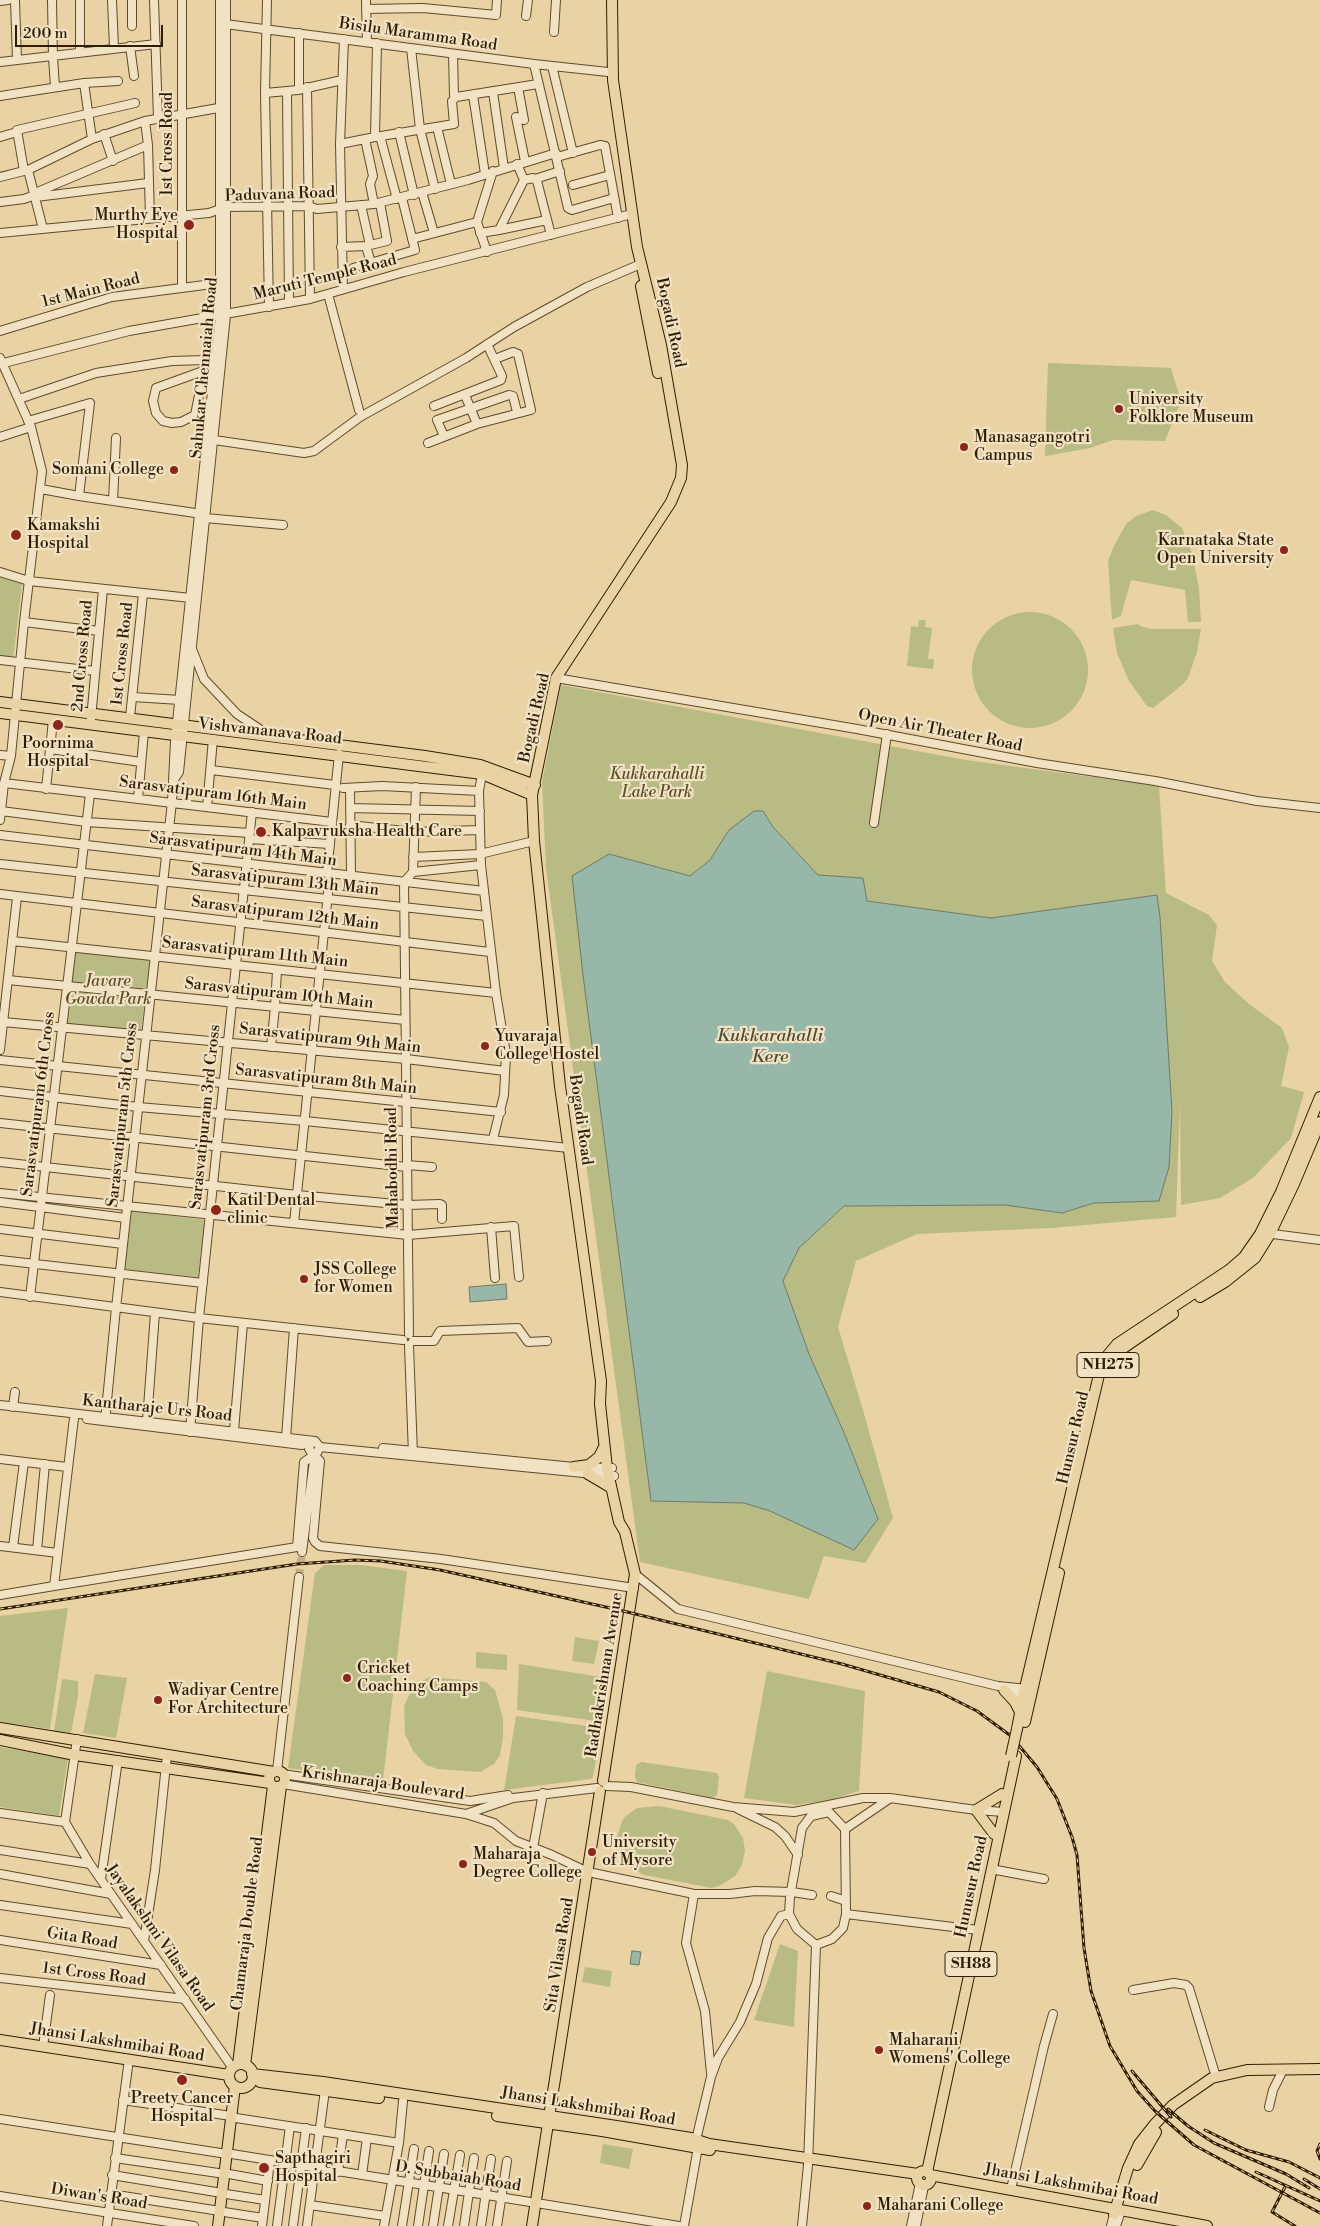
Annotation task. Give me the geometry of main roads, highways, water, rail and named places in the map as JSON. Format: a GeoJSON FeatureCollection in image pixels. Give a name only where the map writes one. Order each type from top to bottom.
{"type":"FeatureCollection","features":[{"type":"Feature","properties":{"kind":"main road","name":"Bogadi Road"},"geometry":{"type":"LineString","coordinates":[[606,0],[608,72],[625,216],[652,340],[659,360]]}},
{"type":"Feature","properties":{"kind":"main road","name":"Bogadi Road"},"geometry":{"type":"LineString","coordinates":[[610,1475],[605,1404],[601,1389],[569,1148],[536,860],[532,841],[531,788],[556,678],[671,502],[681,478],[682,465],[659,360],[654,309],[637,247],[625,216],[614,85],[612,0]]}},
{"type":"Feature","properties":{"kind":"main road"},"geometry":{"type":"LineString","coordinates":[[531,788],[551,676],[662,504],[670,490],[676,472],[659,360]]}},
{"type":"Feature","properties":{"kind":"main road","name":"Vishvamanava Road"},"geometry":{"type":"LineString","coordinates":[[0,702],[53,720],[180,737],[213,739],[339,754],[482,774],[531,788]]}},
{"type":"Feature","properties":{"kind":"main road","name":"Vishvamanava Road"},"geometry":{"type":"LineString","coordinates":[[0,712],[17,709],[130,717],[480,765],[531,788]]}},
{"type":"Feature","properties":{"kind":"main road","name":"Hunsur Road"},"geometry":{"type":"LineString","coordinates":[[976,1929],[994,1834],[1001,1812],[1002,1794],[1014,1756],[1104,1374],[1110,1359],[1120,1349],[1191,1301],[1225,1282],[1255,1258],[1281,1192],[1316,1120],[1320,1097]]}},
{"type":"Feature","properties":{"kind":"main road","name":"Bogadi Road"},"geometry":{"type":"LineString","coordinates":[[601,1389],[600,1404],[604,1446],[619,1522],[625,1532],[635,1574]]}},
{"type":"Feature","properties":{"kind":"main road"},"geometry":{"type":"LineString","coordinates":[[574,1467],[589,1465],[595,1461],[604,1446]]}},
{"type":"Feature","properties":{"kind":"main road"},"geometry":{"type":"LineString","coordinates":[[588,1474],[610,1475]]}},
{"type":"Feature","properties":{"kind":"main road","name":"Radhakrishnan Avenue"},"geometry":{"type":"LineString","coordinates":[[601,1786],[635,1574]]}},
{"type":"Feature","properties":{"kind":"main road"},"geometry":{"type":"LineString","coordinates":[[1001,1688],[1015,1702],[1021,1714]]}},
{"type":"Feature","properties":{"kind":"main road"},"geometry":{"type":"LineString","coordinates":[[1020,1730],[1021,1714],[1028,1693]]}},
{"type":"Feature","properties":{"kind":"main road"},"geometry":{"type":"LineString","coordinates":[[0,1728],[3,1735],[0,1740]]}},
{"type":"Feature","properties":{"kind":"main road","name":"Krishnaraja Boulevard"},"geometry":{"type":"LineString","coordinates":[[0,1728],[278,1772]]}},
{"type":"Feature","properties":{"kind":"main road","name":"Krishnaraja Boulevard"},"geometry":{"type":"LineString","coordinates":[[0,1740],[75,1755],[276,1785]]}},
{"type":"Feature","properties":{"kind":"main road","name":"Hunusur Road"},"geometry":{"type":"LineString","coordinates":[[923,2177],[1014,1756]]}},
{"type":"Feature","properties":{"kind":"main road","name":"Chamaraja Double Road"},"geometry":{"type":"LineString","coordinates":[[236,2068],[276,1785],[285,1780],[278,1772]]}},
{"type":"Feature","properties":{"kind":"main road","name":"Sita Vilasa Road"},"geometry":{"type":"LineString","coordinates":[[532,2226],[601,1786]]}},
{"type":"Feature","properties":{"kind":"main road"},"geometry":{"type":"LineString","coordinates":[[994,1834],[976,1810],[1002,1794]]}},
{"type":"Feature","properties":{"kind":"main road","name":"Jhansi Lakshmibai Road"},"geometry":{"type":"LineString","coordinates":[[0,2040],[129,2059],[236,2068]]}},
{"type":"Feature","properties":{"kind":"main road"},"geometry":{"type":"LineString","coordinates":[[236,2068],[252,2077],[247,2086],[237,2087],[230,2082],[236,2068]]}},
{"type":"Feature","properties":{"kind":"main road"},"geometry":{"type":"LineString","coordinates":[[1118,2211],[1128,2168],[1139,2144],[1173,2106],[1216,2077],[1247,2070],[1320,2069]]}},
{"type":"Feature","properties":{"kind":"main road"},"geometry":{"type":"LineString","coordinates":[[1118,2211],[1145,2148],[1157,2130],[1188,2099],[1214,2083],[1247,2074],[1320,2074]]}},
{"type":"Feature","properties":{"kind":"main road","name":"Jhansi Lakshmibai Road"},"geometry":{"type":"LineString","coordinates":[[252,2077],[323,2082],[808,2161],[1011,2189],[1182,2226]]}},
{"type":"Feature","properties":{"kind":"main road","name":"Jhansi Lakshmibai Road"},"geometry":{"type":"LineString","coordinates":[[252,2077],[325,2090],[549,2120]]}},
{"type":"Feature","properties":{"kind":"main road"},"geometry":{"type":"LineString","coordinates":[[222,2226],[222,2211],[237,2087]]}},
{"type":"Feature","properties":{"kind":"main road","name":"Jhansi Lakshmibai Road"},"geometry":{"type":"LineString","coordinates":[[923,2177],[1207,2226]]}},
{"type":"Feature","properties":{"kind":"main road"},"geometry":{"type":"LineString","coordinates":[[218,2226],[222,2211]]}},
{"type":"Feature","properties":{"kind":"water","name":"Kukkarahalli Kere"},"geometry":{"type":"Polygon","coordinates":[[[754,811],[763,811],[773,827],[818,875],[863,878],[867,901],[991,918],[1157,895],[1160,917],[1172,1112],[1169,1167],[1159,1201],[1094,1203],[1062,1213],[1005,1205],[844,1206],[799,1248],[783,1281],[809,1354],[845,1435],[878,1519],[854,1550],[770,1511],[744,1503],[651,1501],[583,975],[572,876],[609,854],[690,876],[710,860],[729,830],[754,811]]]}},
{"type":"Feature","properties":{"kind":"water"},"geometry":{"type":"Polygon","coordinates":[[[506,1284],[507,1299],[470,1302],[469,1287],[506,1284]]]}},
{"type":"Feature","properties":{"kind":"water"},"geometry":{"type":"Polygon","coordinates":[[[632,1951],[641,1952],[639,1965],[630,1964],[632,1951]]]}},
{"type":"Feature","properties":{"kind":"tunnel"},"geometry":{"type":"LineString","coordinates":[[299,1577],[302,1552]]}},
{"type":"Feature","properties":{"kind":"railway"},"geometry":{"type":"LineString","coordinates":[[0,1609],[297,1564],[355,1560],[381,1561],[440,1570],[619,1610],[842,1664],[939,1692],[977,1711],[1011,1736],[1037,1767],[1057,1799],[1077,1855],[1084,1948],[1091,1991],[1110,2046],[1137,2091],[1155,2111],[1194,2145],[1320,2213]]}},
{"type":"Feature","properties":{"kind":"railway"},"geometry":{"type":"LineString","coordinates":[[1132,2071],[1171,2117]]}},
{"type":"Feature","properties":{"kind":"railway"},"geometry":{"type":"LineString","coordinates":[[1168,2109],[1188,2126],[1214,2143],[1286,2174],[1309,2188]]}},
{"type":"Feature","properties":{"kind":"railway"},"geometry":{"type":"LineString","coordinates":[[1205,2130],[1246,2150],[1289,2162],[1320,2178]]}},
{"type":"Feature","properties":{"kind":"railway"},"geometry":{"type":"LineString","coordinates":[[1320,2144],[1317,2151],[1320,2159]]}},
{"type":"Feature","properties":{"kind":"railway"},"geometry":{"type":"LineString","coordinates":[[1256,2172],[1320,2201]]}},
{"type":"Feature","properties":{"kind":"railway"},"geometry":{"type":"LineString","coordinates":[[1304,2179],[1320,2189]]}},
{"type":"Feature","properties":{"kind":"railway"},"geometry":{"type":"LineString","coordinates":[[1285,2187],[1272,2212],[1295,2226]]}},
{"type":"Feature","properties":{"kind":"place","name":"Murthy Eye Hospital"},"geometry":{"type":"Point","coordinates":[189,225]}},
{"type":"Feature","properties":{"kind":"place","name":"University Folklore Museum"},"geometry":{"type":"Point","coordinates":[1119,409]}},
{"type":"Feature","properties":{"kind":"place","name":"Manasagangotri Campus"},"geometry":{"type":"Point","coordinates":[964,447]}},
{"type":"Feature","properties":{"kind":"place","name":"Somani College"},"geometry":{"type":"Point","coordinates":[174,470]}},
{"type":"Feature","properties":{"kind":"place","name":"Kamakshi Hospital"},"geometry":{"type":"Point","coordinates":[16,535]}},
{"type":"Feature","properties":{"kind":"place","name":"Karnataka State Open University"},"geometry":{"type":"Point","coordinates":[1284,550]}},
{"type":"Feature","properties":{"kind":"place","name":"Poornima Hospital"},"geometry":{"type":"Point","coordinates":[58,725]}},
{"type":"Feature","properties":{"kind":"place","name":"Kalpavruksha Health Care"},"geometry":{"type":"Point","coordinates":[261,832]}},
{"type":"Feature","properties":{"kind":"place","name":"Yuvaraja College Hostel"},"geometry":{"type":"Point","coordinates":[485,1046]}},
{"type":"Feature","properties":{"kind":"place","name":"Katil Dental clinic"},"geometry":{"type":"Point","coordinates":[216,1210]}},
{"type":"Feature","properties":{"kind":"place","name":"JSS College for Women"},"geometry":{"type":"Point","coordinates":[304,1279]}},
{"type":"Feature","properties":{"kind":"place","name":"Cricket Coaching Camps"},"geometry":{"type":"Point","coordinates":[347,1678]}},
{"type":"Feature","properties":{"kind":"place","name":"Wadiyar Centre For Architecture"},"geometry":{"type":"Point","coordinates":[158,1700]}},
{"type":"Feature","properties":{"kind":"place","name":"University of Mysore"},"geometry":{"type":"Point","coordinates":[592,1852]}},
{"type":"Feature","properties":{"kind":"place","name":"Maharaja Degree College"},"geometry":{"type":"Point","coordinates":[463,1864]}},
{"type":"Feature","properties":{"kind":"place","name":"Maharani Womens' College"},"geometry":{"type":"Point","coordinates":[879,2050]}},
{"type":"Feature","properties":{"kind":"place","name":"Preety Cancer Hospital"},"geometry":{"type":"Point","coordinates":[182,2080]}},
{"type":"Feature","properties":{"kind":"place","name":"Sapthagiri Hospital"},"geometry":{"type":"Point","coordinates":[264,2168]}},
{"type":"Feature","properties":{"kind":"place","name":"Maharani College"},"geometry":{"type":"Point","coordinates":[867,2206]}},
{"type":"Feature","properties":{"kind":"park label","name":"Kukkarahalli Lake Park"},"geometry":{"type":"Point","coordinates":[657,784]}},
{"type":"Feature","properties":{"kind":"park label","name":"Javare Gowda Park"},"geometry":{"type":"Point","coordinates":[108,991]}}]}
